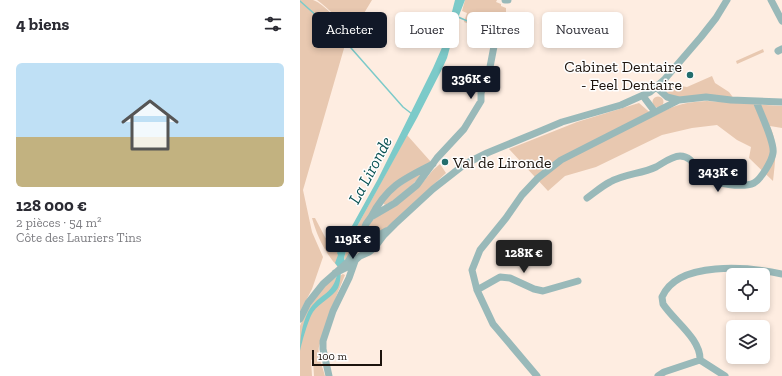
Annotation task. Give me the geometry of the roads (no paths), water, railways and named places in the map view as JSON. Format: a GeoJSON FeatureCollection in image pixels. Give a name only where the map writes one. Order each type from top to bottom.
{"type":"FeatureCollection","features":[{"type":"Feature","properties":{"kind":"street"},"geometry":{"type":"LineString","coordinates":[[300,319],[312,298],[326,280],[346,267],[354,257],[366,253],[376,246],[388,230],[447,177],[468,162],[562,122],[621,105],[643,96],[656,87],[709,27],[727,0]]}},
{"type":"Feature","properties":{"kind":"street"},"geometry":{"type":"LineString","coordinates":[[771,0],[782,21]]}},
{"type":"Feature","properties":{"kind":"street"},"geometry":{"type":"LineString","coordinates":[[371,217],[395,202],[420,182],[437,158],[464,129],[481,101],[481,93],[490,67],[494,48]]}},
{"type":"Feature","properties":{"kind":"street"},"geometry":{"type":"LineString","coordinates":[[656,87],[667,97],[679,100]]}},
{"type":"Feature","properties":{"kind":"street"},"geometry":{"type":"LineString","coordinates":[[643,96],[655,112]]}},
{"type":"Feature","properties":{"kind":"street"},"geometry":{"type":"LineString","coordinates":[[537,376],[493,324],[477,290],[472,270],[477,255],[486,241],[506,218],[522,195],[543,174],[562,160],[679,100],[706,97],[782,102]]}},
{"type":"Feature","properties":{"kind":"street"},"geometry":{"type":"LineString","coordinates":[[587,198],[610,182],[645,171],[679,156],[692,160],[703,177],[714,182],[743,185],[754,183],[760,178],[773,152],[769,135],[756,101]]}},
{"type":"Feature","properties":{"kind":"street"},"geometry":{"type":"LineString","coordinates":[[329,376],[323,349],[323,341],[333,311],[349,278],[356,248],[365,229],[382,198],[394,186],[415,172],[434,164]]}},
{"type":"Feature","properties":{"kind":"street"},"geometry":{"type":"LineString","coordinates":[[365,229],[369,236],[375,240],[376,246]]}},
{"type":"Feature","properties":{"kind":"street"},"geometry":{"type":"LineString","coordinates":[[360,240],[388,230]]}},
{"type":"Feature","properties":{"kind":"street"},"geometry":{"type":"LineString","coordinates":[[356,248],[359,253],[366,253]]}},
{"type":"Feature","properties":{"kind":"street"},"geometry":{"type":"LineString","coordinates":[[346,267],[349,278]]}},
{"type":"Feature","properties":{"kind":"street"},"geometry":{"type":"LineString","coordinates":[[700,360],[700,353],[692,339],[663,304],[662,297],[669,286],[681,277],[714,269],[755,270],[782,274]]}},
{"type":"Feature","properties":{"kind":"street"},"geometry":{"type":"LineString","coordinates":[[477,290],[500,277],[510,278],[534,289],[543,291],[578,281]]}},
{"type":"Feature","properties":{"kind":"street"},"geometry":{"type":"LineString","coordinates":[[658,376],[664,372],[700,360]]}},
{"type":"Feature","properties":{"kind":"street"},"geometry":{"type":"LineString","coordinates":[[700,360],[725,376]]}},
{"type":"Feature","properties":{"kind":"water"},"geometry":{"type":"Polygon","coordinates":[[[455,0],[465,0],[459,15],[459,12],[452,12],[455,0]]]}},
{"type":"Feature","properties":{"kind":"water"},"geometry":{"type":"Polygon","coordinates":[[[442,48],[450,48],[442,69],[417,118],[349,241],[338,288],[333,295],[319,305],[313,312],[305,331],[300,351],[302,331],[308,312],[317,301],[331,289],[337,276],[338,267],[335,263],[338,255],[337,253],[378,179],[442,48]]]}},
{"type":"Feature","properties":{"kind":"waterway"},"geometry":{"type":"LineString","coordinates":[[300,1],[312,12]]}},
{"type":"Feature","properties":{"kind":"waterway"},"geometry":{"type":"LineString","coordinates":[[459,17],[467,21]]}},
{"type":"Feature","properties":{"kind":"waterway"},"geometry":{"type":"LineString","coordinates":[[351,48],[403,107],[412,114]]}},
{"type":"Feature","properties":{"kind":"place","name":"Cabinet Dentaire - Feel Dentaire"},"geometry":{"type":"Point","coordinates":[690,75]}},
{"type":"Feature","properties":{"kind":"place","name":"Val de Lironde"},"geometry":{"type":"Point","coordinates":[445,162]}},
{"type":"Feature","properties":{"kind":"water label","name":"La Lironde"},"geometry":{"type":"Point","coordinates":[370,170]}}]}
